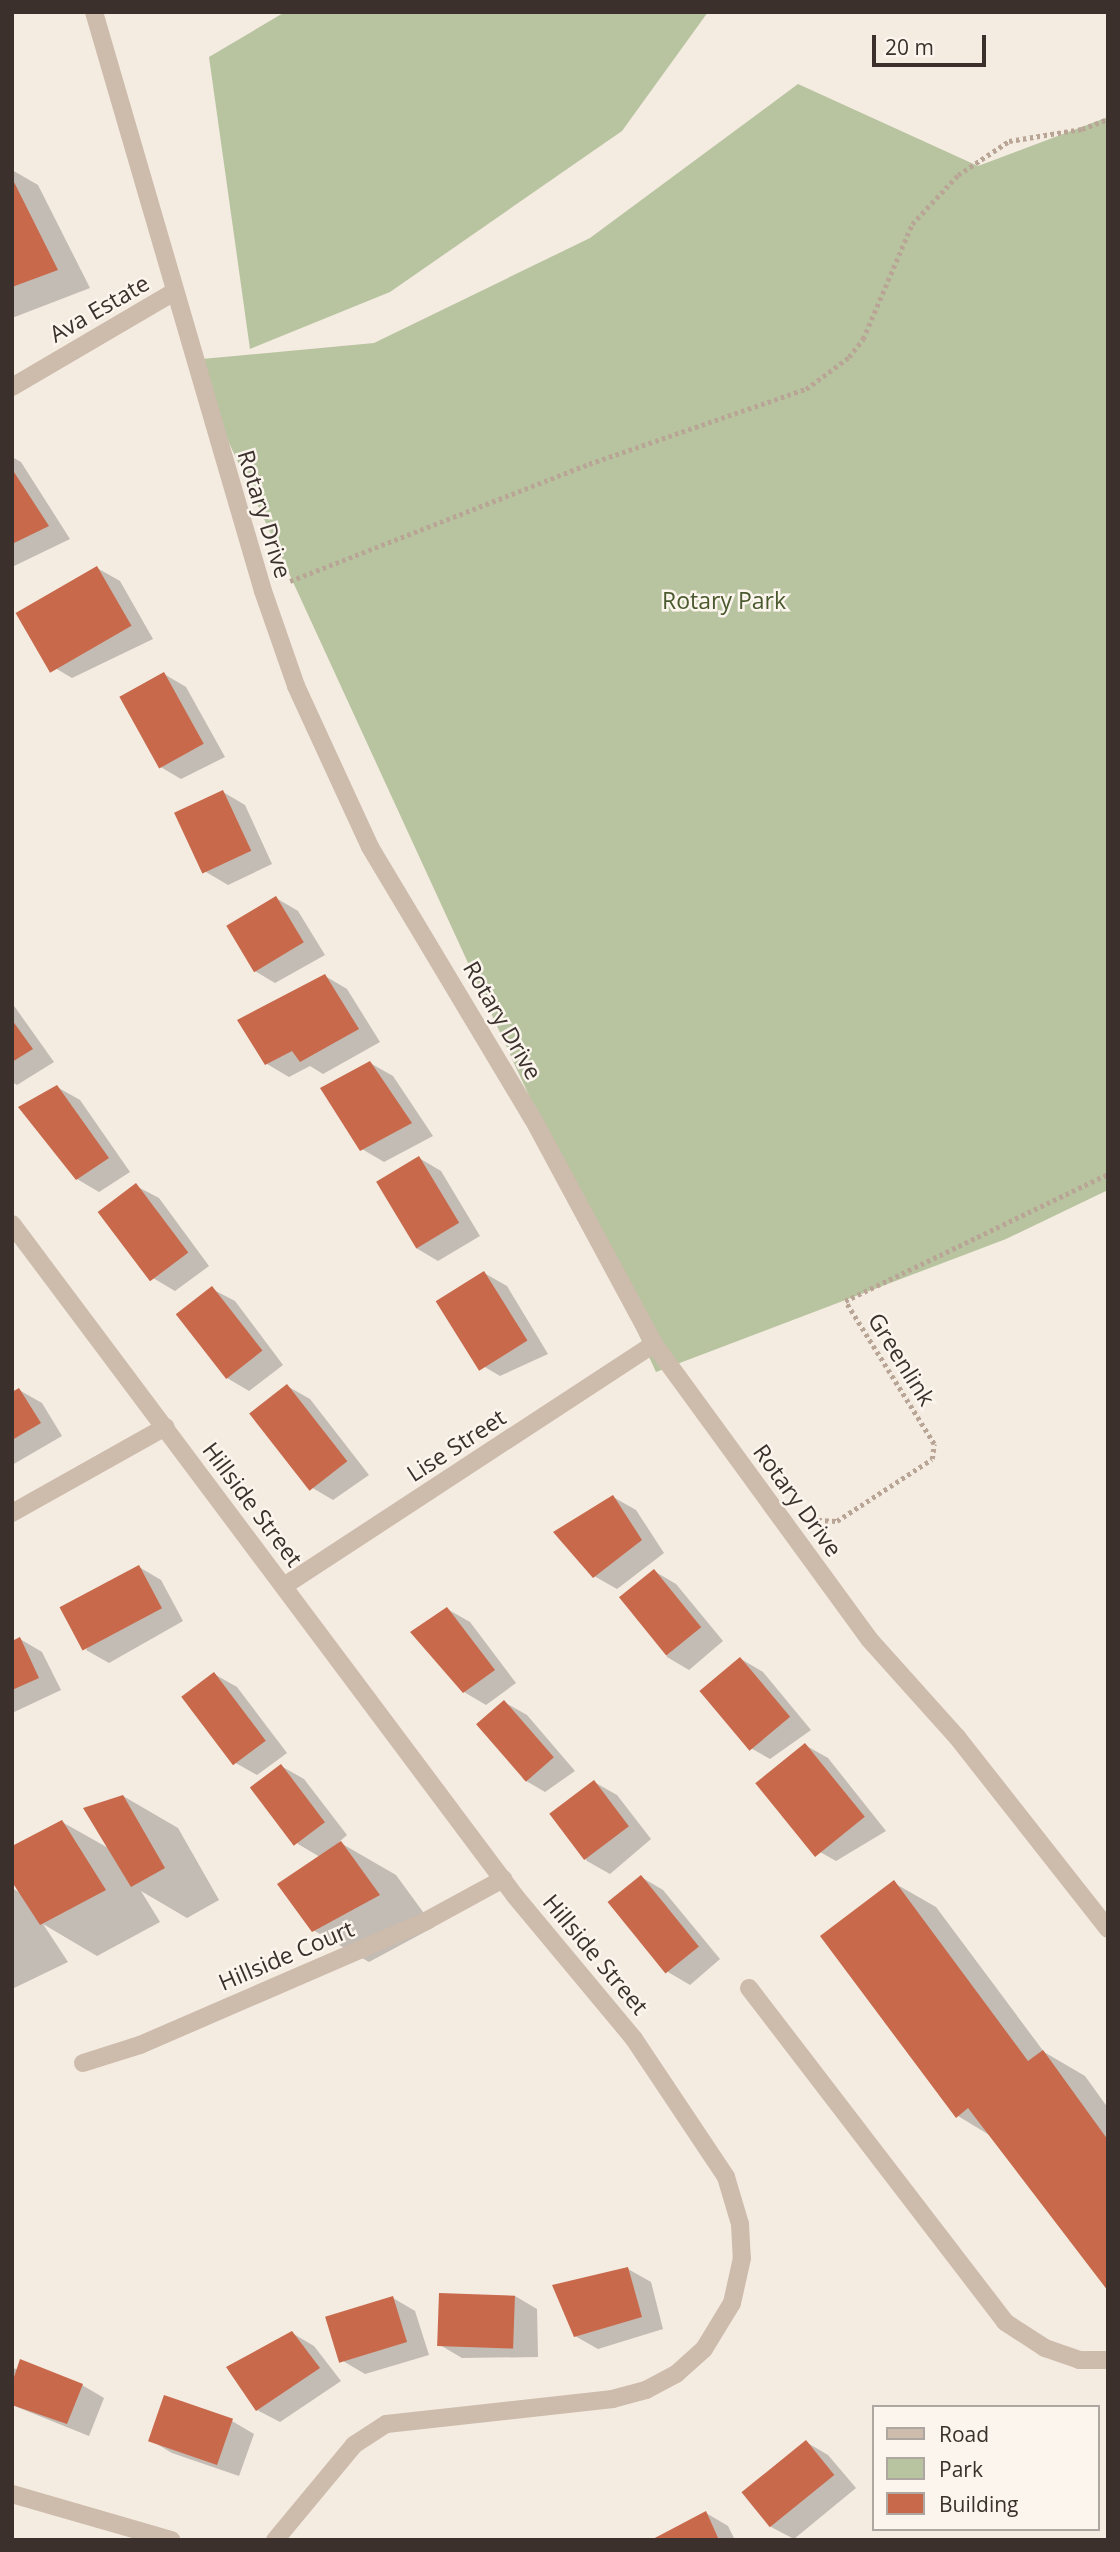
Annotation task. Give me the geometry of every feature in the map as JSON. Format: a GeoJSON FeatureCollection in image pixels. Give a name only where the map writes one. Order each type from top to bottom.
{"type":"FeatureCollection","features":[{"type":"Feature","properties":{"kind":"street","name":"Rotary Drive"},"geometry":{"type":"LineString","coordinates":[[94,12],[263,591],[301,696],[370,846],[533,1119],[654,1344],[869,1639],[957,1737],[1108,1929]]}},
{"type":"Feature","properties":{"kind":"street","name":"Ava Estate"},"geometry":{"type":"LineString","coordinates":[[12,387],[174,292]]}},
{"type":"Feature","properties":{"kind":"street","name":"Hillside Street"},"geometry":{"type":"LineString","coordinates":[[12,1224],[503,1879],[635,2039],[726,2177],[735,2201],[742,2246],[732,2303],[696,2358],[646,2390],[612,2399],[386,2424],[354,2445],[275,2540]]}},
{"type":"Feature","properties":{"kind":"street","name":"Lise Street"},"geometry":{"type":"LineString","coordinates":[[284,1586],[654,1344]]}},
{"type":"Feature","properties":{"kind":"street"},"geometry":{"type":"LineString","coordinates":[[12,1513],[164,1427]]}},
{"type":"Feature","properties":{"kind":"street","name":"Hillside Court"},"geometry":{"type":"LineString","coordinates":[[83,2063],[140,2045],[426,1921],[503,1879]]}},
{"type":"Feature","properties":{"kind":"street"},"geometry":{"type":"LineString","coordinates":[[749,1987],[1005,2322],[1045,2348],[1079,2360],[1108,2360]]}},
{"type":"Feature","properties":{"kind":"street"},"geometry":{"type":"LineString","coordinates":[[12,2494],[171,2540]]}},
{"type":"Feature","properties":{"kind":"path"},"geometry":{"type":"LineString","coordinates":[[263,591],[589,464],[806,389],[849,357],[863,339],[912,224],[957,175],[1009,141],[1082,129],[1108,118]]}},
{"type":"Feature","properties":{"kind":"path","name":"Greenlink"},"geometry":{"type":"LineString","coordinates":[[814,1518],[826,1523],[837,1521],[932,1459],[934,1444],[845,1301],[1108,1174]]}},
{"type":"Feature","properties":{"kind":"green space"},"geometry":{"type":"Polygon","coordinates":[[[285,12],[708,12],[622,131],[390,292],[250,349],[209,57],[285,12]]]}},
{"type":"Feature","properties":{"kind":"green space","name":"Rotary Park"},"geometry":{"type":"Polygon","coordinates":[[[798,84],[978,166],[1108,117],[1108,1190],[1006,1239],[656,1372],[191,360],[374,343],[590,238],[798,84]]]}},
{"type":"Feature","properties":{"kind":"building"},"geometry":{"type":"Polygon","coordinates":[[[12,178],[58,270],[12,287],[12,178]]]}},
{"type":"Feature","properties":{"kind":"building"},"geometry":{"type":"Polygon","coordinates":[[[12,469],[49,526],[12,544],[12,469]]]}},
{"type":"Feature","properties":{"kind":"building"},"geometry":{"type":"Polygon","coordinates":[[[97,566],[132,626],[50,673],[16,613],[97,566]]]}},
{"type":"Feature","properties":{"kind":"building"},"geometry":{"type":"Polygon","coordinates":[[[164,672],[204,744],[159,768],[119,697],[164,672]]]}},
{"type":"Feature","properties":{"kind":"building"},"geometry":{"type":"Polygon","coordinates":[[[223,790],[251,851],[202,874],[174,813],[223,790]]]}},
{"type":"Feature","properties":{"kind":"building"},"geometry":{"type":"Polygon","coordinates":[[[276,896],[304,942],[254,972],[226,926],[276,896]]]}},
{"type":"Feature","properties":{"kind":"building"},"geometry":{"type":"Polygon","coordinates":[[[325,974],[359,1029],[300,1062],[292,1051],[265,1065],[237,1020],[325,974]]]}},
{"type":"Feature","properties":{"kind":"building"},"geometry":{"type":"Polygon","coordinates":[[[12,1020],[33,1049],[12,1062],[12,1020]]]}},
{"type":"Feature","properties":{"kind":"building"},"geometry":{"type":"Polygon","coordinates":[[[370,1061],[412,1123],[360,1151],[320,1088],[370,1061]]]}},
{"type":"Feature","properties":{"kind":"building"},"geometry":{"type":"Polygon","coordinates":[[[57,1085],[109,1158],[76,1180],[18,1107],[57,1085]]]}},
{"type":"Feature","properties":{"kind":"building"},"geometry":{"type":"Polygon","coordinates":[[[419,1156],[459,1223],[416,1249],[376,1182],[419,1156]]]}},
{"type":"Feature","properties":{"kind":"building"},"geometry":{"type":"Polygon","coordinates":[[[136,1183],[188,1252],[150,1281],[98,1212],[136,1183]]]}},
{"type":"Feature","properties":{"kind":"building"},"geometry":{"type":"Polygon","coordinates":[[[484,1271],[527,1341],[479,1371],[436,1301],[484,1271]]]}},
{"type":"Feature","properties":{"kind":"building"},"geometry":{"type":"Polygon","coordinates":[[[212,1286],[262,1351],[226,1379],[176,1314],[212,1286]]]}},
{"type":"Feature","properties":{"kind":"building"},"geometry":{"type":"Polygon","coordinates":[[[287,1384],[347,1461],[310,1491],[249,1414],[287,1384]]]}},
{"type":"Feature","properties":{"kind":"building"},"geometry":{"type":"Polygon","coordinates":[[[19,1388],[41,1423],[12,1440],[12,1392],[19,1388]]]}},
{"type":"Feature","properties":{"kind":"building"},"geometry":{"type":"Polygon","coordinates":[[[613,1495],[642,1540],[593,1578],[553,1532],[613,1495]]]}},
{"type":"Feature","properties":{"kind":"building"},"geometry":{"type":"Polygon","coordinates":[[[139,1565],[162,1608],[83,1651],[60,1607],[139,1565]]]}},
{"type":"Feature","properties":{"kind":"building"},"geometry":{"type":"Polygon","coordinates":[[[654,1569],[701,1627],[666,1656],[619,1597],[654,1569]]]}},
{"type":"Feature","properties":{"kind":"building"},"geometry":{"type":"Polygon","coordinates":[[[447,1607],[495,1670],[463,1693],[410,1632],[447,1607]]]}},
{"type":"Feature","properties":{"kind":"building"},"geometry":{"type":"Polygon","coordinates":[[[20,1637],[39,1678],[12,1690],[12,1641],[20,1637]]]}},
{"type":"Feature","properties":{"kind":"building"},"geometry":{"type":"Polygon","coordinates":[[[740,1657],[790,1717],[750,1751],[699,1691],[740,1657]]]}},
{"type":"Feature","properties":{"kind":"building"},"geometry":{"type":"Polygon","coordinates":[[[214,1672],[266,1741],[233,1765],[181,1697],[214,1672]]]}},
{"type":"Feature","properties":{"kind":"building"},"geometry":{"type":"Polygon","coordinates":[[[504,1700],[554,1757],[526,1782],[476,1724],[504,1700]]]}},
{"type":"Feature","properties":{"kind":"building"},"geometry":{"type":"Polygon","coordinates":[[[805,1743],[865,1817],[815,1857],[755,1783],[805,1743]]]}},
{"type":"Feature","properties":{"kind":"building"},"geometry":{"type":"Polygon","coordinates":[[[281,1764],[325,1822],[294,1846],[250,1787],[281,1764]]]}},
{"type":"Feature","properties":{"kind":"building"},"geometry":{"type":"Polygon","coordinates":[[[594,1780],[629,1826],[584,1860],[549,1814],[594,1780]]]}},
{"type":"Feature","properties":{"kind":"building"},"geometry":{"type":"Polygon","coordinates":[[[123,1795],[165,1868],[131,1887],[83,1808],[123,1795]]]}},
{"type":"Feature","properties":{"kind":"building"},"geometry":{"type":"Polygon","coordinates":[[[62,1820],[106,1890],[40,1925],[12,1882],[12,1846],[62,1820]]]}},
{"type":"Feature","properties":{"kind":"building"},"geometry":{"type":"Polygon","coordinates":[[[341,1841],[380,1895],[312,1932],[277,1884],[341,1841]]]}},
{"type":"Feature","properties":{"kind":"building"},"geometry":{"type":"Polygon","coordinates":[[[641,1875],[699,1946],[665,1974],[608,1902],[641,1875]]]}},
{"type":"Feature","properties":{"kind":"building"},"geometry":{"type":"Polygon","coordinates":[[[894,1880],[1028,2061],[1043,2050],[1108,2140],[1108,2291],[968,2108],[956,2118],[820,1936],[894,1880]]]}},
{"type":"Feature","properties":{"kind":"building"},"geometry":{"type":"Polygon","coordinates":[[[628,2267],[642,2317],[574,2337],[552,2285],[628,2267]]]}},
{"type":"Feature","properties":{"kind":"building"},"geometry":{"type":"Polygon","coordinates":[[[439,2293],[515,2296],[513,2349],[437,2346],[439,2293]]]}},
{"type":"Feature","properties":{"kind":"building"},"geometry":{"type":"Polygon","coordinates":[[[393,2296],[407,2342],[339,2363],[325,2317],[393,2296]]]}},
{"type":"Feature","properties":{"kind":"building"},"geometry":{"type":"Polygon","coordinates":[[[292,2331],[320,2368],[256,2411],[226,2367],[292,2331]]]}},
{"type":"Feature","properties":{"kind":"building"},"geometry":{"type":"Polygon","coordinates":[[[20,2359],[83,2384],[67,2424],[12,2405],[12,2383],[20,2359]]]}},
{"type":"Feature","properties":{"kind":"building"},"geometry":{"type":"Polygon","coordinates":[[[164,2395],[233,2419],[217,2465],[148,2441],[164,2395]]]}},
{"type":"Feature","properties":{"kind":"building"},"geometry":{"type":"Polygon","coordinates":[[[806,2440],[834,2475],[770,2527],[741,2492],[806,2440]]]}},
{"type":"Feature","properties":{"kind":"building"},"geometry":{"type":"Polygon","coordinates":[[[706,2511],[719,2540],[651,2540],[706,2511]]]}}]}
